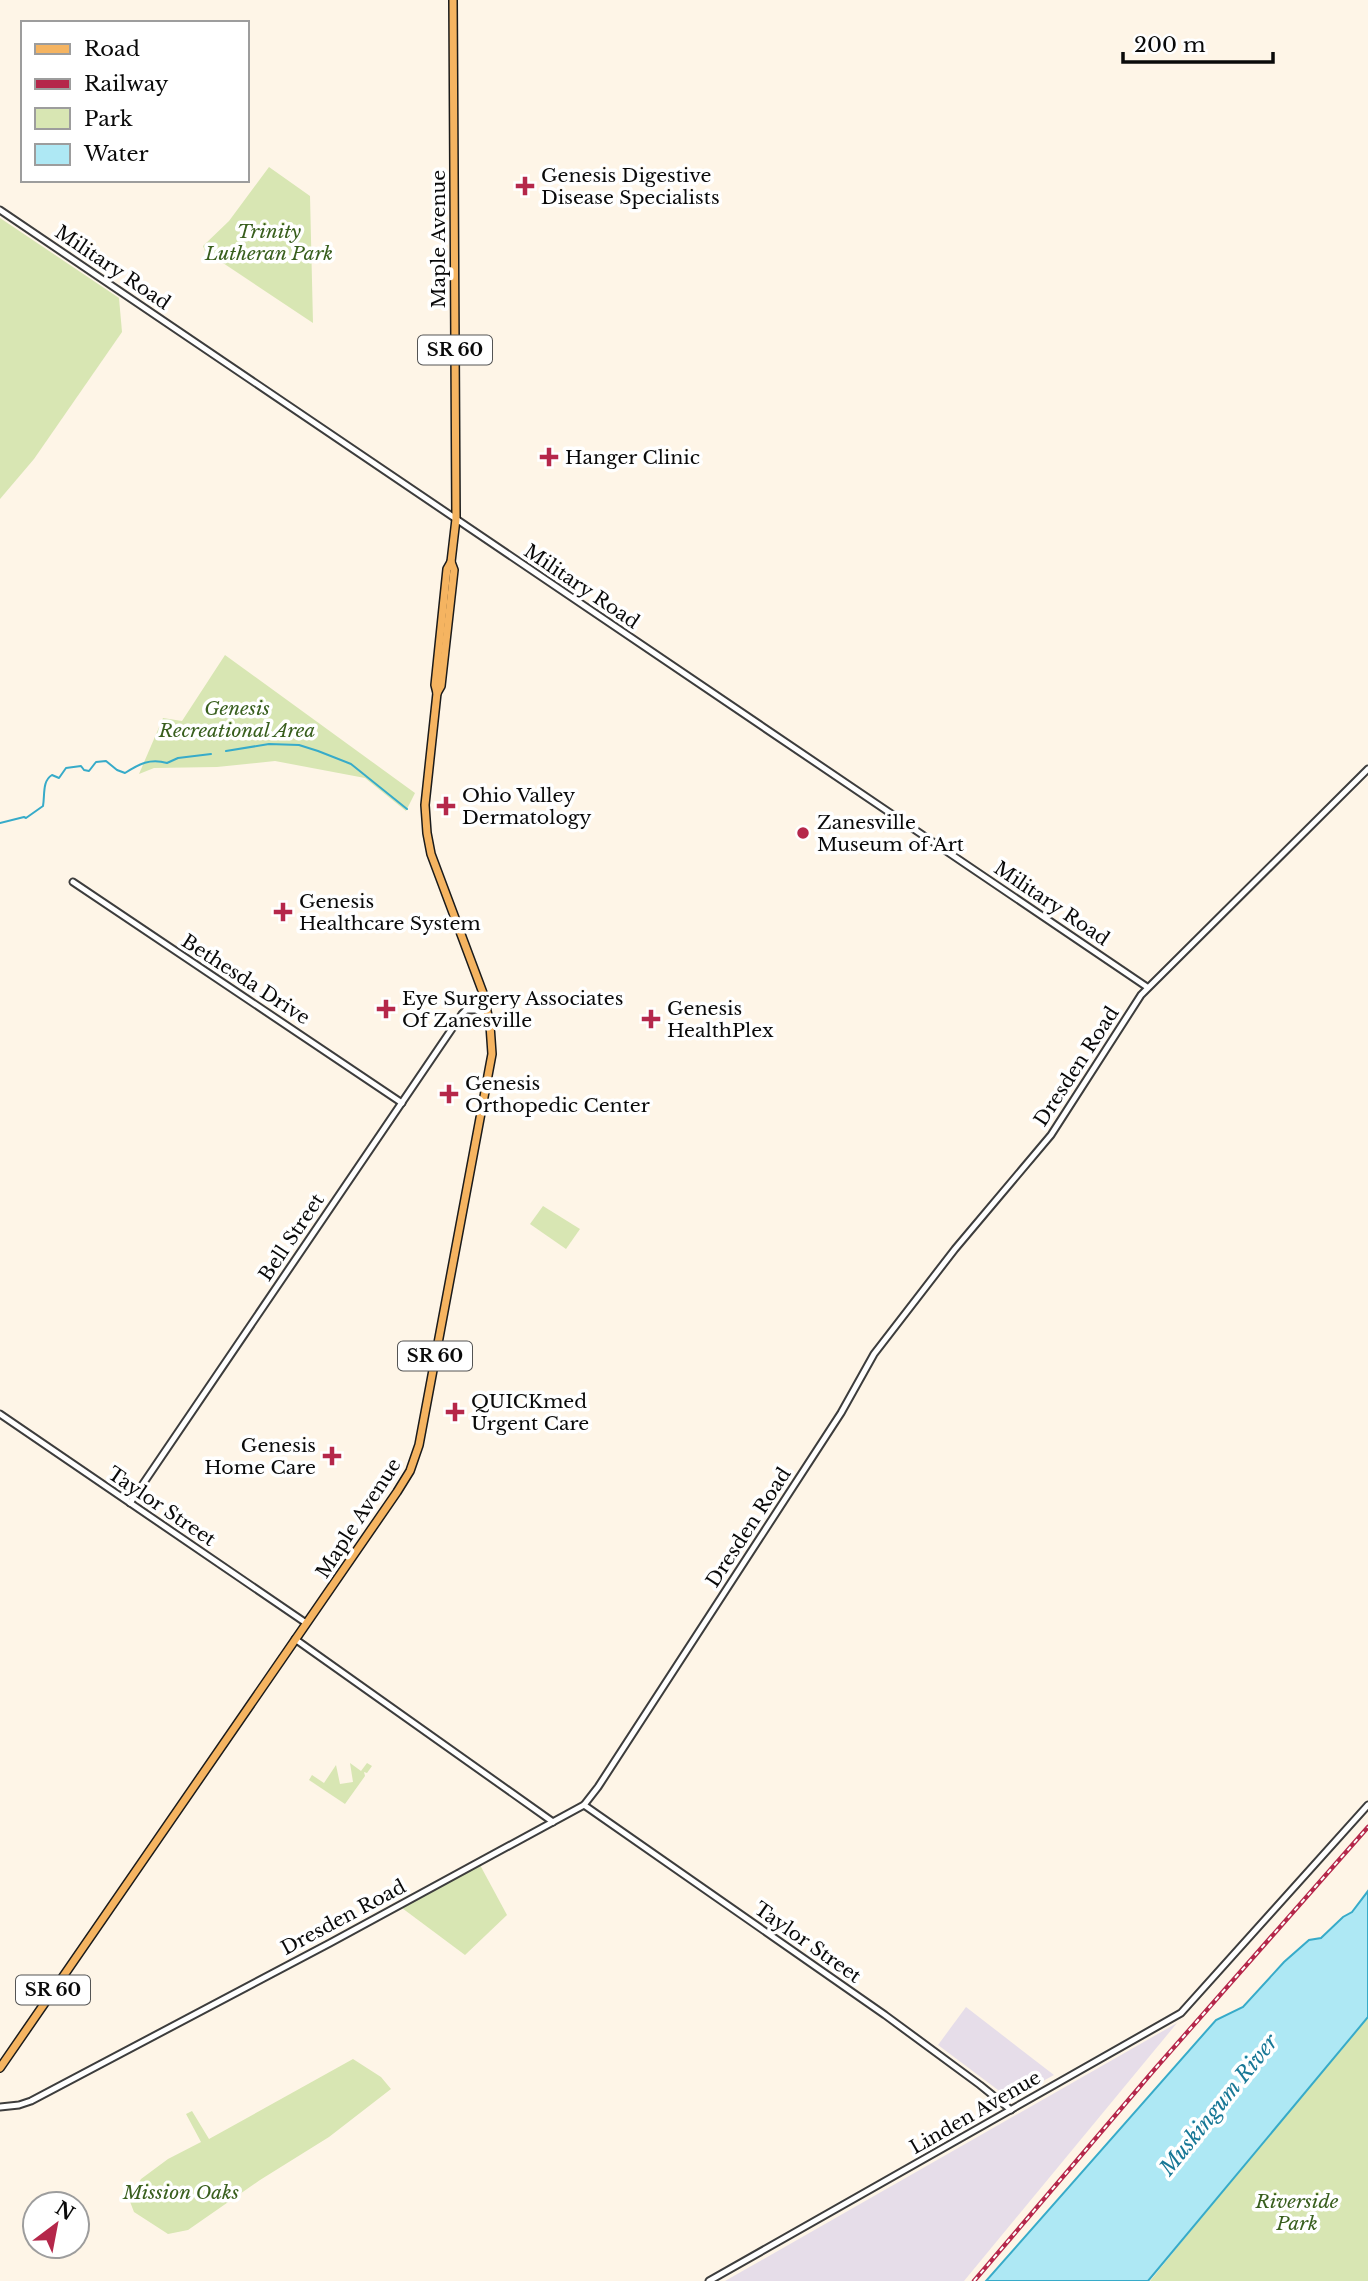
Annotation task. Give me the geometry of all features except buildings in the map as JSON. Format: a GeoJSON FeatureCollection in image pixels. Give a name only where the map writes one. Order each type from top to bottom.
{"type":"FeatureCollection","features":[{"type":"Feature","properties":{"kind":"main road","name":"Maple Avenue"},"geometry":{"type":"LineString","coordinates":[[0,2068],[397,1492],[415,1458],[492,1054],[489,1018],[483,993],[431,854],[425,805],[454,570],[451,562],[456,519],[453,0]]}},
{"type":"Feature","properties":{"kind":"street","name":"Military Road"},"geometry":{"type":"LineString","coordinates":[[0,210],[1147,987]]}},
{"type":"Feature","properties":{"kind":"street","name":"Dresden Road"},"geometry":{"type":"LineString","coordinates":[[0,2107],[31,2101],[584,1805],[831,1427],[874,1354],[955,1249],[1051,1135],[1147,987],[1368,769]]}},
{"type":"Feature","properties":{"kind":"street","name":"Bethesda Drive"},"geometry":{"type":"LineString","coordinates":[[73,882],[402,1103]]}},
{"type":"Feature","properties":{"kind":"street","name":"Bell Street"},"geometry":{"type":"LineString","coordinates":[[130,1503],[466,1010],[483,993]]}},
{"type":"Feature","properties":{"kind":"street"},"geometry":{"type":"LineString","coordinates":[[466,1010],[476,1010],[489,1018]]}},
{"type":"Feature","properties":{"kind":"street","name":"Taylor Street"},"geometry":{"type":"LineString","coordinates":[[0,1415],[306,1623]]}},
{"type":"Feature","properties":{"kind":"street"},"geometry":{"type":"LineString","coordinates":[[295,1639],[553,1822]]}},
{"type":"Feature","properties":{"kind":"street","name":"Taylor Street"},"geometry":{"type":"LineString","coordinates":[[584,1805],[895,2023],[1011,2110]]}},
{"type":"Feature","properties":{"kind":"street","name":"Linden Avenue"},"geometry":{"type":"LineString","coordinates":[[709,2281],[1176,2017],[1187,2008],[1368,1805]]}},
{"type":"Feature","properties":{"kind":"shaded area"},"geometry":{"type":"Polygon","coordinates":[[[966,2007],[1054,2075],[1010,2099],[938,2045],[966,2007]]]}},
{"type":"Feature","properties":{"kind":"shaded area"},"geometry":{"type":"Polygon","coordinates":[[[1177,2023],[964,2281],[725,2281],[1177,2023]]]}},
{"type":"Feature","properties":{"kind":"green space","name":"Trinity Lutheran Park"},"geometry":{"type":"Polygon","coordinates":[[[269,167],[310,196],[313,323],[205,251],[203,246],[229,221],[269,167]]]}},
{"type":"Feature","properties":{"kind":"green space"},"geometry":{"type":"Polygon","coordinates":[[[0,218],[119,298],[122,332],[34,459],[0,499],[0,218]]]}},
{"type":"Feature","properties":{"kind":"green space","name":"Genesis Recreational Area"},"geometry":{"type":"Polygon","coordinates":[[[225,655],[415,793],[406,811],[365,778],[275,761],[217,767],[154,768],[139,774],[163,718],[182,721],[225,655]]]}},
{"type":"Feature","properties":{"kind":"green space"},"geometry":{"type":"Polygon","coordinates":[[[543,1206],[580,1229],[566,1249],[530,1224],[543,1206]]]}},
{"type":"Feature","properties":{"kind":"green space"},"geometry":{"type":"Polygon","coordinates":[[[350,1763],[361,1771],[367,1763],[372,1766],[367,1773],[364,1772],[365,1776],[345,1804],[309,1780],[312,1775],[324,1783],[336,1765],[340,1784],[353,1782],[350,1763]]]}},
{"type":"Feature","properties":{"kind":"green space"},"geometry":{"type":"Polygon","coordinates":[[[480,1865],[507,1915],[465,1955],[402,1908],[480,1865]]]}},
{"type":"Feature","properties":{"kind":"green space","name":"Riverside Park"},"geometry":{"type":"Polygon","coordinates":[[[1368,2017],[1368,2281],[1150,2281],[1273,2129],[1368,2017]]]}},
{"type":"Feature","properties":{"kind":"green space","name":"Mission Oaks"},"geometry":{"type":"Polygon","coordinates":[[[353,2059],[381,2077],[391,2089],[329,2137],[188,2230],[168,2234],[134,2212],[129,2199],[141,2179],[168,2159],[201,2142],[186,2114],[192,2111],[209,2139],[353,2059]]]}},
{"type":"Feature","properties":{"kind":"water","name":"Muskingum River"},"geometry":{"type":"Polygon","coordinates":[[[1368,1891],[1368,2017],[1148,2281],[986,2281],[1216,2020],[1243,2007],[1284,1962],[1309,1940],[1321,1938],[1352,1912],[1368,1891]]]}},
{"type":"Feature","properties":{"kind":"waterway"},"geometry":{"type":"LineString","coordinates":[[226,751],[269,744],[299,745],[318,751],[351,764],[407,809]]}},
{"type":"Feature","properties":{"kind":"waterway"},"geometry":{"type":"LineString","coordinates":[[0,823],[26,818],[43,806],[47,781],[52,775],[59,778],[66,768],[81,766],[89,771],[96,762],[106,761],[125,773],[150,762],[167,763],[178,758],[211,754]]}},
{"type":"Feature","properties":{"kind":"railway"},"geometry":{"type":"LineString","coordinates":[[974,2281],[1154,2070],[1368,1827]]}},
{"type":"Feature","properties":{"kind":"place","name":"Genesis Digestive Disease Specialists"},"geometry":{"type":"Point","coordinates":[525,186]}},
{"type":"Feature","properties":{"kind":"place","name":"Hanger Clinic"},"geometry":{"type":"Point","coordinates":[549,457]}},
{"type":"Feature","properties":{"kind":"place","name":"Ohio Valley Dermatology"},"geometry":{"type":"Point","coordinates":[446,806]}},
{"type":"Feature","properties":{"kind":"place","name":"Zanesville Museum of Art"},"geometry":{"type":"Point","coordinates":[803,833]}},
{"type":"Feature","properties":{"kind":"place","name":"Genesis Healthcare System"},"geometry":{"type":"Point","coordinates":[283,912]}},
{"type":"Feature","properties":{"kind":"place","name":"Eye Surgery Associates Of Zanesville"},"geometry":{"type":"Point","coordinates":[386,1009]}},
{"type":"Feature","properties":{"kind":"place","name":"Genesis HealthPlex"},"geometry":{"type":"Point","coordinates":[651,1019]}},
{"type":"Feature","properties":{"kind":"place","name":"Genesis Orthopedic Center"},"geometry":{"type":"Point","coordinates":[449,1094]}},
{"type":"Feature","properties":{"kind":"place","name":"QUICKmed Urgent Care"},"geometry":{"type":"Point","coordinates":[455,1412]}},
{"type":"Feature","properties":{"kind":"place","name":"Genesis Home Care"},"geometry":{"type":"Point","coordinates":[332,1456]}}]}
